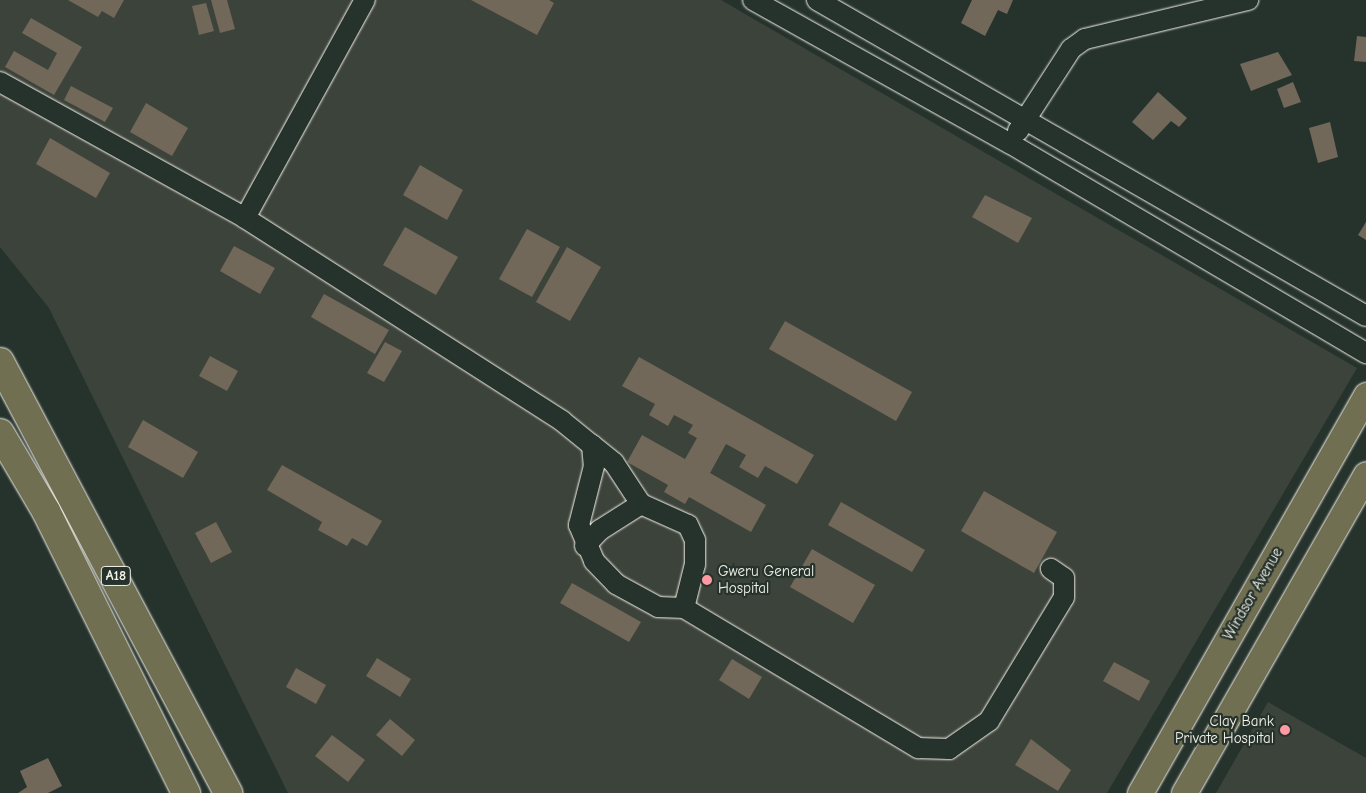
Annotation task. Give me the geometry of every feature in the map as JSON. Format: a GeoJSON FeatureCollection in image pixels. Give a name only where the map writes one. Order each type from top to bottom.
{"type":"FeatureCollection","features":[{"type":"Feature","properties":{"kind":"highway","name":"A18"},"geometry":{"type":"LineString","coordinates":[[0,362],[91,529],[228,793]]}},
{"type":"Feature","properties":{"kind":"highway","name":"A18"},"geometry":{"type":"LineString","coordinates":[[0,433],[63,546],[186,793]]}},
{"type":"Feature","properties":{"kind":"highway"},"geometry":{"type":"LineString","coordinates":[[63,546],[91,529]]}},
{"type":"Feature","properties":{"kind":"highway"},"geometry":{"type":"LineString","coordinates":[[162,744],[193,725]]}},
{"type":"Feature","properties":{"kind":"main road","name":"Windsor Avenue"},"geometry":{"type":"LineString","coordinates":[[1140,793],[1366,395]]}},
{"type":"Feature","properties":{"kind":"main road"},"geometry":{"type":"LineString","coordinates":[[1184,793],[1366,474]]}},
{"type":"Feature","properties":{"kind":"street"},"geometry":{"type":"LineString","coordinates":[[245,218],[365,0]]}},
{"type":"Feature","properties":{"kind":"street"},"geometry":{"type":"LineString","coordinates":[[753,0],[1011,144],[1366,353]]}},
{"type":"Feature","properties":{"kind":"street"},"geometry":{"type":"LineString","coordinates":[[817,0],[1366,316]]}},
{"type":"Feature","properties":{"kind":"street"},"geometry":{"type":"LineString","coordinates":[[1011,144],[1024,119],[1071,49],[1085,39],[1248,0]]}},
{"type":"Feature","properties":{"kind":"street"},"geometry":{"type":"LineString","coordinates":[[0,82],[245,218],[592,445],[614,463],[641,504],[688,525],[696,540],[695,564],[684,608]]}},
{"type":"Feature","properties":{"kind":"street"},"geometry":{"type":"LineString","coordinates":[[592,445],[594,466],[579,525],[584,546],[616,584],[640,600],[658,607],[684,608],[875,726],[918,748],[936,751],[960,744],[989,721],[1064,597],[1064,578],[1051,569]]}},
{"type":"Feature","properties":{"kind":"street"},"geometry":{"type":"LineString","coordinates":[[584,546],[600,530],[641,504]]}},
{"type":"Feature","properties":{"kind":"shaded area","name":"Gweru General Hospital"},"geometry":{"type":"Polygon","coordinates":[[[0,0],[721,0],[1357,368],[1107,793],[288,793],[49,308],[0,247],[0,0]]]}},
{"type":"Feature","properties":{"kind":"shaded area","name":"Clay Bank Private Hospital"},"geometry":{"type":"Polygon","coordinates":[[[1268,702],[1366,758],[1366,793],[1216,793],[1268,702]]]}},
{"type":"Feature","properties":{"kind":"building"},"geometry":{"type":"Polygon","coordinates":[[[68,0],[124,0],[114,18],[102,11],[98,17],[68,0]]]}},
{"type":"Feature","properties":{"kind":"building"},"geometry":{"type":"Polygon","coordinates":[[[211,0],[227,0],[235,29],[220,33],[211,0]]]}},
{"type":"Feature","properties":{"kind":"building"},"geometry":{"type":"Polygon","coordinates":[[[471,0],[549,0],[554,3],[537,35],[471,0]]]}},
{"type":"Feature","properties":{"kind":"building"},"geometry":{"type":"Polygon","coordinates":[[[972,0],[1013,0],[1007,14],[998,10],[985,36],[961,23],[972,0]]]}},
{"type":"Feature","properties":{"kind":"building"},"geometry":{"type":"Polygon","coordinates":[[[206,3],[214,31],[199,35],[192,6],[206,3]]]}},
{"type":"Feature","properties":{"kind":"building"},"geometry":{"type":"Polygon","coordinates":[[[31,18],[82,47],[54,95],[5,67],[14,51],[48,70],[57,53],[22,33],[31,18]]]}},
{"type":"Feature","properties":{"kind":"building"},"geometry":{"type":"Polygon","coordinates":[[[1357,36],[1366,37],[1366,62],[1354,61],[1357,36]]]}},
{"type":"Feature","properties":{"kind":"building"},"geometry":{"type":"Polygon","coordinates":[[[1278,52],[1292,75],[1251,91],[1240,64],[1278,52]]]}},
{"type":"Feature","properties":{"kind":"building"},"geometry":{"type":"Polygon","coordinates":[[[1293,82],[1301,102],[1284,108],[1277,89],[1293,82]]]}},
{"type":"Feature","properties":{"kind":"building"},"geometry":{"type":"Polygon","coordinates":[[[71,86],[113,108],[105,122],[64,100],[71,86]]]}},
{"type":"Feature","properties":{"kind":"building"},"geometry":{"type":"Polygon","coordinates":[[[1158,92],[1187,118],[1179,127],[1171,121],[1153,140],[1132,122],[1158,92]]]}},
{"type":"Feature","properties":{"kind":"building"},"geometry":{"type":"Polygon","coordinates":[[[146,103],[188,128],[172,156],[130,132],[146,103]]]}},
{"type":"Feature","properties":{"kind":"building"},"geometry":{"type":"Polygon","coordinates":[[[1330,122],[1338,157],[1318,163],[1309,128],[1330,122]]]}},
{"type":"Feature","properties":{"kind":"building"},"geometry":{"type":"Polygon","coordinates":[[[50,138],[110,173],[96,198],[36,164],[50,138]]]}},
{"type":"Feature","properties":{"kind":"building"},"geometry":{"type":"Polygon","coordinates":[[[420,165],[463,190],[447,220],[403,195],[420,165]]]}},
{"type":"Feature","properties":{"kind":"building"},"geometry":{"type":"Polygon","coordinates":[[[985,195],[1032,218],[1018,243],[972,217],[985,195]]]}},
{"type":"Feature","properties":{"kind":"building"},"geometry":{"type":"Polygon","coordinates":[[[1366,222],[1366,240],[1358,235],[1366,222]]]}},
{"type":"Feature","properties":{"kind":"building"},"geometry":{"type":"Polygon","coordinates":[[[405,227],[458,257],[436,295],[383,265],[405,227]]]}},
{"type":"Feature","properties":{"kind":"building"},"geometry":{"type":"Polygon","coordinates":[[[527,229],[560,247],[532,297],[499,279],[527,229]]]}},
{"type":"Feature","properties":{"kind":"building"},"geometry":{"type":"Polygon","coordinates":[[[234,246],[275,268],[260,294],[220,271],[234,246]]]}},
{"type":"Feature","properties":{"kind":"building"},"geometry":{"type":"Polygon","coordinates":[[[567,247],[601,267],[570,321],[536,302],[567,247]]]}},
{"type":"Feature","properties":{"kind":"building"},"geometry":{"type":"Polygon","coordinates":[[[324,294],[389,330],[375,354],[311,317],[324,294]]]}},
{"type":"Feature","properties":{"kind":"building"},"geometry":{"type":"Polygon","coordinates":[[[785,321],[912,392],[896,421],[769,349],[785,321]]]}},
{"type":"Feature","properties":{"kind":"building"},"geometry":{"type":"Polygon","coordinates":[[[385,342],[402,351],[384,382],[367,373],[385,342]]]}},
{"type":"Feature","properties":{"kind":"building"},"geometry":{"type":"Polygon","coordinates":[[[210,356],[238,371],[227,391],[199,376],[210,356]]]}},
{"type":"Feature","properties":{"kind":"building"},"geometry":{"type":"Polygon","coordinates":[[[639,357],[814,455],[797,484],[765,466],[758,478],[739,467],[746,455],[726,444],[710,473],[766,505],[751,532],[689,497],[685,504],[664,492],[668,485],[627,462],[642,435],[685,459],[697,438],[688,433],[693,425],[674,415],[668,426],[649,415],[655,404],[622,386],[639,357]]]}},
{"type":"Feature","properties":{"kind":"building"},"geometry":{"type":"Polygon","coordinates":[[[143,420],[198,452],[183,478],[128,447],[143,420]]]}},
{"type":"Feature","properties":{"kind":"building"},"geometry":{"type":"Polygon","coordinates":[[[282,465],[382,521],[367,546],[352,538],[347,546],[318,530],[322,522],[267,490],[282,465]]]}},
{"type":"Feature","properties":{"kind":"building"},"geometry":{"type":"Polygon","coordinates":[[[984,491],[1057,532],[1034,573],[961,531],[984,491]]]}},
{"type":"Feature","properties":{"kind":"building"},"geometry":{"type":"Polygon","coordinates":[[[841,502],[925,550],[912,572],[828,525],[841,502]]]}},
{"type":"Feature","properties":{"kind":"building"},"geometry":{"type":"Polygon","coordinates":[[[216,522],[232,552],[211,563],[195,533],[216,522]]]}},
{"type":"Feature","properties":{"kind":"building"},"geometry":{"type":"Polygon","coordinates":[[[812,549],[875,585],[853,623],[790,587],[812,549]]]}},
{"type":"Feature","properties":{"kind":"building"},"geometry":{"type":"Polygon","coordinates":[[[572,583],[641,622],[629,642],[560,603],[572,583]]]}},
{"type":"Feature","properties":{"kind":"building"},"geometry":{"type":"Polygon","coordinates":[[[377,658],[411,679],[400,697],[366,676],[377,658]]]}},
{"type":"Feature","properties":{"kind":"building"},"geometry":{"type":"Polygon","coordinates":[[[732,659],[762,677],[749,699],[719,680],[732,659]]]}},
{"type":"Feature","properties":{"kind":"building"},"geometry":{"type":"Polygon","coordinates":[[[1114,662],[1150,681],[1139,701],[1103,681],[1114,662]]]}},
{"type":"Feature","properties":{"kind":"building"},"geometry":{"type":"Polygon","coordinates":[[[296,668],[326,685],[316,704],[286,687],[296,668]]]}},
{"type":"Feature","properties":{"kind":"building"},"geometry":{"type":"Polygon","coordinates":[[[390,719],[415,740],[402,756],[376,735],[390,719]]]}},
{"type":"Feature","properties":{"kind":"building"},"geometry":{"type":"Polygon","coordinates":[[[332,735],[365,760],[348,782],[315,756],[332,735]]]}},
{"type":"Feature","properties":{"kind":"building"},"geometry":{"type":"Polygon","coordinates":[[[1031,739],[1071,770],[1058,791],[1015,765],[1031,739]]]}},
{"type":"Feature","properties":{"kind":"building"},"geometry":{"type":"Polygon","coordinates":[[[48,758],[62,786],[48,793],[18,793],[27,787],[20,771],[48,758]]]}},
{"type":"Feature","properties":{"kind":"place","name":"Gweru General Hospital"},"geometry":{"type":"Point","coordinates":[707,580]}},
{"type":"Feature","properties":{"kind":"place","name":"Clay Bank Private Hospital"},"geometry":{"type":"Point","coordinates":[1285,730]}}]}
